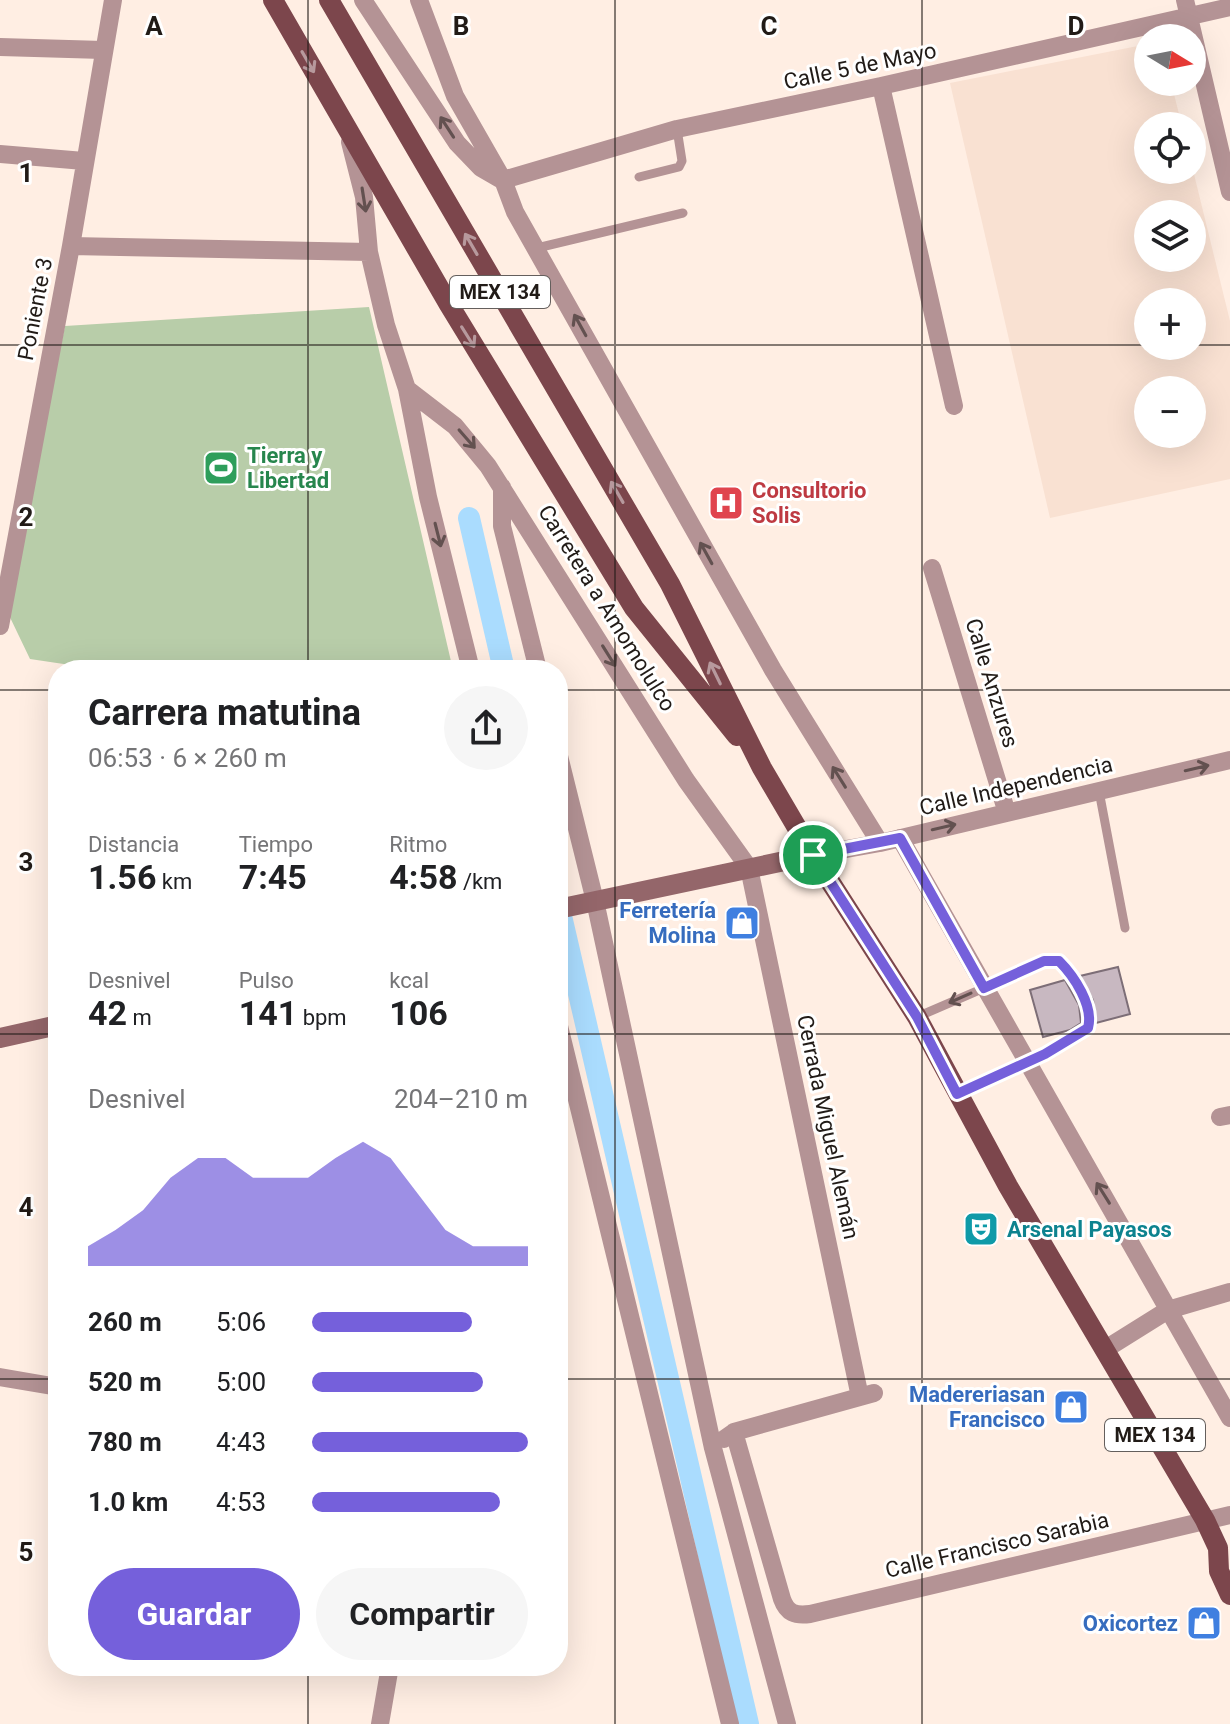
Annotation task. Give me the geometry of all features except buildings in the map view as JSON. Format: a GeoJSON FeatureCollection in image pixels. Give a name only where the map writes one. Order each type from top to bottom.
{"type":"FeatureCollection","features":[{"type":"Feature","properties":{"kind":"main road","name":"MEX 134"},"geometry":{"type":"LineString","coordinates":[[273,0],[448,303],[634,608],[762,768]]}},
{"type":"Feature","properties":{"kind":"main road","name":"MEX 134"},"geometry":{"type":"LineString","coordinates":[[329,0],[670,584],[762,768],[813,855],[917,1017],[957,1094],[1224,1552],[1219,1571],[1230,1595]]}},
{"type":"Feature","properties":{"kind":"street","name":"Poniente 3"},"geometry":{"type":"LineString","coordinates":[[0,626],[113,0]]}},
{"type":"Feature","properties":{"kind":"street"},"geometry":{"type":"LineString","coordinates":[[363,0],[457,143],[481,168],[503,180]]}},
{"type":"Feature","properties":{"kind":"street"},"geometry":{"type":"LineString","coordinates":[[419,0],[455,96],[503,180],[515,212],[773,670],[880,843]]}},
{"type":"Feature","properties":{"kind":"street","name":"Calle 5 de Mayo"},"geometry":{"type":"LineString","coordinates":[[503,180],[677,129],[881,86],[1187,8],[1230,7]]}},
{"type":"Feature","properties":{"kind":"street"},"geometry":{"type":"LineString","coordinates":[[1187,8],[1230,192]]}},
{"type":"Feature","properties":{"kind":"street"},"geometry":{"type":"LineString","coordinates":[[0,47],[103,50]]}},
{"type":"Feature","properties":{"kind":"street"},"geometry":{"type":"LineString","coordinates":[[881,86],[954,406]]}},
{"type":"Feature","properties":{"kind":"street"},"geometry":{"type":"LineString","coordinates":[[344,124],[364,197],[369,252],[386,325],[407,389],[428,497],[469,660]]}},
{"type":"Feature","properties":{"kind":"street"},"geometry":{"type":"LineString","coordinates":[[0,154],[84,161]]}},
{"type":"Feature","properties":{"kind":"street"},"geometry":{"type":"LineString","coordinates":[[71,246],[369,252]]}},
{"type":"Feature","properties":{"kind":"street","name":"Carretera a Amomolulco"},"geometry":{"type":"LineString","coordinates":[[407,389],[455,426],[473,445],[686,780],[749,868]]}},
{"type":"Feature","properties":{"kind":"street"},"geometry":{"type":"LineString","coordinates":[[502,487],[502,526],[536,660]]}},
{"type":"Feature","properties":{"kind":"street","name":"Calle Anzures"},"geometry":{"type":"LineString","coordinates":[[932,568],[1007,813]]}},
{"type":"Feature","properties":{"kind":"street","name":"Calle Independencia"},"geometry":{"type":"LineString","coordinates":[[813,855],[880,843],[1230,760]]}},
{"type":"Feature","properties":{"kind":"street"},"geometry":{"type":"LineString","coordinates":[[568,792],[595,901],[713,1448],[787,1724]]}},
{"type":"Feature","properties":{"kind":"street"},"geometry":{"type":"LineString","coordinates":[[900,838],[1230,1418]]}},
{"type":"Feature","properties":{"kind":"street"},"geometry":{"type":"LineString","coordinates":[[568,907],[813,855]]}},
{"type":"Feature","properties":{"kind":"street","name":"Cerrada Miguel Alemán"},"geometry":{"type":"LineString","coordinates":[[734,1432],[867,1395],[749,868]]}},
{"type":"Feature","properties":{"kind":"street"},"geometry":{"type":"LineString","coordinates":[[0,1038],[48,1027]]}},
{"type":"Feature","properties":{"kind":"street"},"geometry":{"type":"LineString","coordinates":[[568,1063],[730,1724]]}},
{"type":"Feature","properties":{"kind":"street"},"geometry":{"type":"LineString","coordinates":[[1104,1350],[1168,1310],[1230,1292]]}},
{"type":"Feature","properties":{"kind":"street"},"geometry":{"type":"LineString","coordinates":[[0,1377],[48,1385]]}},
{"type":"Feature","properties":{"kind":"street"},"geometry":{"type":"LineString","coordinates":[[713,1448],[734,1432]]}},
{"type":"Feature","properties":{"kind":"street","name":"Calle Francisco Sarabia"},"geometry":{"type":"LineString","coordinates":[[734,1432],[782,1599],[788,1612],[803,1615],[1230,1515]]}},
{"type":"Feature","properties":{"kind":"street"},"geometry":{"type":"LineString","coordinates":[[380,1724],[388,1676]]}},
{"type":"Feature","properties":{"kind":"lane"},"geometry":{"type":"LineString","coordinates":[[639,177],[679,167],[682,161],[677,129]]}},
{"type":"Feature","properties":{"kind":"lane"},"geometry":{"type":"LineString","coordinates":[[537,248],[683,213]]}},
{"type":"Feature","properties":{"kind":"lane"},"geometry":{"type":"LineString","coordinates":[[1099,791],[1125,928]]}},
{"type":"Feature","properties":{"kind":"lane"},"geometry":{"type":"LineString","coordinates":[[917,1017],[1049,960],[1062,963],[1076,984],[1087,1008],[1089,1025],[1045,1054],[957,1094]]}},
{"type":"Feature","properties":{"kind":"shaded area"},"geometry":{"type":"Polygon","coordinates":[[[1134,47],[1134,96],[1174,96],[1178,112],[1134,112],[1134,184],[1196,184],[1200,200],[1134,200],[1134,272],[1206,272],[1206,223],[1230,321],[1230,479],[1050,518],[950,83],[1134,47]]]}},
{"type":"Feature","properties":{"kind":"green space","name":"Tierra y Libertad"},"geometry":{"type":"Polygon","coordinates":[[[369,307],[451,660],[48,662],[30,659],[6,609],[65,326],[369,307]]]}},
{"type":"Feature","properties":{"kind":"waterway"},"geometry":{"type":"LineString","coordinates":[[469,518],[502,660]]}},
{"type":"Feature","properties":{"kind":"waterway"},"geometry":{"type":"LineString","coordinates":[[568,946],[748,1724]]}},
{"type":"Feature","properties":{"kind":"place","name":"Tierra y Libertad"},"geometry":{"type":"Point","coordinates":[221,468]}},
{"type":"Feature","properties":{"kind":"place","name":"Consultorio Solis"},"geometry":{"type":"Point","coordinates":[726,503]}},
{"type":"Feature","properties":{"kind":"place","name":"Ferretería Molina"},"geometry":{"type":"Point","coordinates":[742,923]}},
{"type":"Feature","properties":{"kind":"place","name":"Arsenal Payasos"},"geometry":{"type":"Point","coordinates":[981,1229]}},
{"type":"Feature","properties":{"kind":"place","name":"Madereriasan Francisco"},"geometry":{"type":"Point","coordinates":[1071,1407]}},
{"type":"Feature","properties":{"kind":"place","name":"Oxicortez"},"geometry":{"type":"Point","coordinates":[1204,1623]}},
{"type":"Feature","properties":{"kind":"route"},"geometry":{"type":"LineString","coordinates":[[900,838],[984,988],[1044,961],[1055,960],[1062,963],[1076,984],[1087,1008],[1088,1028],[1045,1054],[957,1094],[917,1017],[813,855],[900,838]]}}]}
